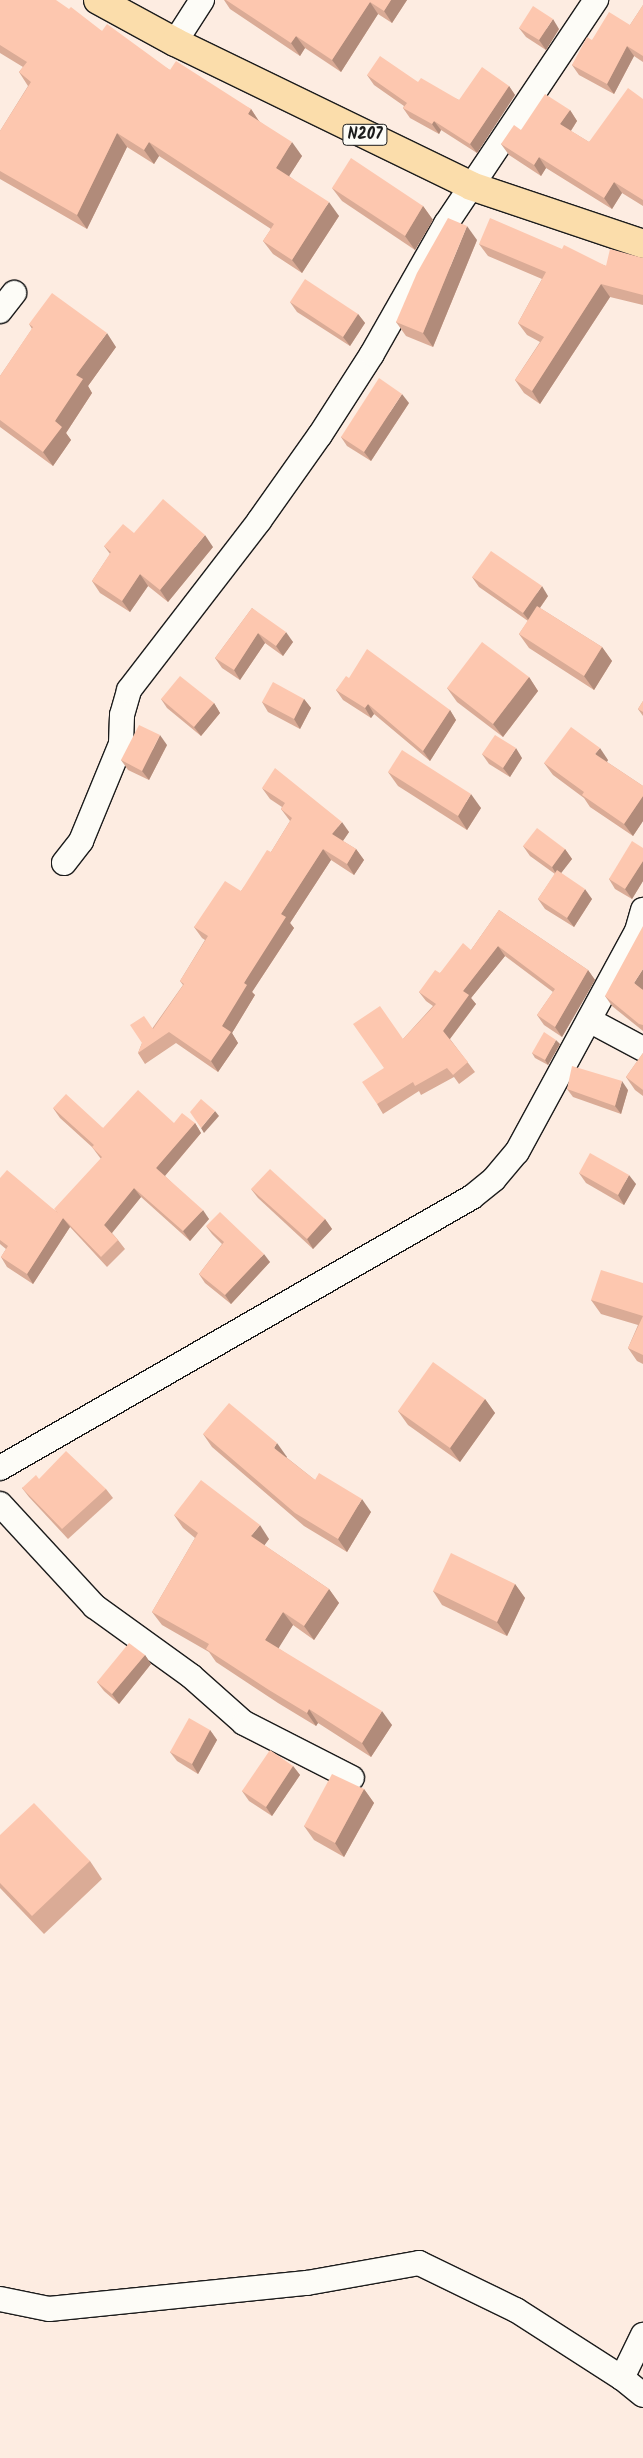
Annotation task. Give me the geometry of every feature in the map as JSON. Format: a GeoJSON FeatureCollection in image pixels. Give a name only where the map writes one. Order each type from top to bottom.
{"type":"FeatureCollection","features":[{"type":"Feature","properties":{"kind":"highway","name":"N207"},"geometry":{"type":"LineString","coordinates":[[98,0],[175,42],[471,186],[643,244]]}},
{"type":"Feature","properties":{"kind":"street"},"geometry":{"type":"LineString","coordinates":[[175,42],[202,0]]}},
{"type":"Feature","properties":{"kind":"street"},"geometry":{"type":"LineString","coordinates":[[64,862],[80,841],[121,744],[122,715],[129,690],[259,521],[320,435],[471,186],[596,0]]}},
{"type":"Feature","properties":{"kind":"street"},"geometry":{"type":"LineString","coordinates":[[0,1468],[472,1197],[494,1179],[518,1152],[637,931],[643,910]]}},
{"type":"Feature","properties":{"kind":"street"},"geometry":{"type":"LineString","coordinates":[[590,1020],[643,1049]]}},
{"type":"Feature","properties":{"kind":"street"},"geometry":{"type":"LineString","coordinates":[[0,1504],[94,1606],[191,1676],[244,1723],[352,1778]]}},
{"type":"Feature","properties":{"kind":"street"},"geometry":{"type":"LineString","coordinates":[[0,2299],[49,2309],[307,2283],[419,2263],[516,2310],[622,2378],[643,2395]]}},
{"type":"Feature","properties":{"kind":"street"},"geometry":{"type":"LineString","coordinates":[[622,2378],[643,2335]]}},
{"type":"Feature","properties":{"kind":"building"},"geometry":{"type":"Polygon","coordinates":[[[0,0],[56,0],[69,9],[71,7],[102,31],[107,24],[170,70],[176,61],[251,109],[248,114],[292,142],[276,168],[329,202],[292,260],[263,241],[274,224],[149,142],[144,150],[117,133],[77,215],[0,171],[0,131],[31,82],[19,72],[27,62],[0,45],[0,0]]]}},
{"type":"Feature","properties":{"kind":"building"},"geometry":{"type":"Polygon","coordinates":[[[226,0],[391,0],[384,11],[370,2],[332,60],[296,36],[291,43],[226,0]]]}},
{"type":"Feature","properties":{"kind":"building"},"geometry":{"type":"Polygon","coordinates":[[[643,5],[643,56],[627,46],[607,84],[572,65],[587,37],[592,40],[609,12],[630,25],[643,5]]]}},
{"type":"Feature","properties":{"kind":"building"},"geometry":{"type":"Polygon","coordinates":[[[533,6],[553,19],[539,40],[519,28],[533,6]]]}},
{"type":"Feature","properties":{"kind":"building"},"geometry":{"type":"Polygon","coordinates":[[[380,56],[418,82],[421,78],[459,100],[482,67],[509,86],[470,144],[434,121],[432,124],[403,108],[407,103],[367,75],[380,56]]]}},
{"type":"Feature","properties":{"kind":"building"},"geometry":{"type":"Polygon","coordinates":[[[628,88],[643,99],[643,200],[614,182],[604,198],[539,157],[534,165],[501,144],[514,125],[521,130],[545,94],[570,110],[560,124],[589,142],[628,88]]]}},
{"type":"Feature","properties":{"kind":"building"},"geometry":{"type":"Polygon","coordinates":[[[351,158],[423,206],[405,236],[332,188],[351,158]]]}},
{"type":"Feature","properties":{"kind":"building"},"geometry":{"type":"Polygon","coordinates":[[[448,218],[467,226],[423,333],[396,322],[417,273],[448,218]]]}},
{"type":"Feature","properties":{"kind":"building"},"geometry":{"type":"Polygon","coordinates":[[[490,218],[562,249],[564,245],[606,266],[610,249],[643,258],[643,295],[601,284],[532,391],[515,380],[544,337],[518,323],[546,272],[479,244],[490,218]]]}},
{"type":"Feature","properties":{"kind":"building"},"geometry":{"type":"Polygon","coordinates":[[[305,279],[358,314],[343,337],[290,302],[305,279]]]}},
{"type":"Feature","properties":{"kind":"building"},"geometry":{"type":"Polygon","coordinates":[[[52,293],[107,333],[76,375],[83,379],[55,421],[62,427],[43,452],[0,420],[0,376],[33,327],[29,324],[52,293]]]}},
{"type":"Feature","properties":{"kind":"building"},"geometry":{"type":"Polygon","coordinates":[[[379,378],[402,394],[364,452],[341,437],[379,378]]]}},
{"type":"Feature","properties":{"kind":"building"},"geometry":{"type":"Polygon","coordinates":[[[163,499],[205,535],[160,590],[140,574],[122,601],[92,581],[111,552],[104,546],[123,524],[134,533],[163,499]]]}},
{"type":"Feature","properties":{"kind":"building"},"geometry":{"type":"Polygon","coordinates":[[[491,551],[542,586],[523,613],[472,577],[491,551]]]}},
{"type":"Feature","properties":{"kind":"building"},"geometry":{"type":"Polygon","coordinates":[[[537,606],[602,647],[584,676],[519,634],[537,606]]]}},
{"type":"Feature","properties":{"kind":"building"},"geometry":{"type":"Polygon","coordinates":[[[252,608],[286,632],[276,646],[258,633],[234,670],[215,658],[252,608]]]}},
{"type":"Feature","properties":{"kind":"building"},"geometry":{"type":"Polygon","coordinates":[[[482,642],[529,677],[493,724],[447,688],[482,642]]]}},
{"type":"Feature","properties":{"kind":"building"},"geometry":{"type":"Polygon","coordinates":[[[367,649],[450,710],[423,751],[368,704],[365,708],[336,690],[346,676],[349,678],[367,649]]]}},
{"type":"Feature","properties":{"kind":"building"},"geometry":{"type":"Polygon","coordinates":[[[180,676],[214,703],[194,727],[161,699],[180,676]]]}},
{"type":"Feature","properties":{"kind":"building"},"geometry":{"type":"Polygon","coordinates":[[[273,682],[304,699],[294,719],[262,702],[273,682]]]}},
{"type":"Feature","properties":{"kind":"building"},"geometry":{"type":"Polygon","coordinates":[[[643,701],[643,712],[638,709],[643,701]]]}},
{"type":"Feature","properties":{"kind":"building"},"geometry":{"type":"Polygon","coordinates":[[[139,725],[160,735],[142,771],[121,760],[139,725]]]}},
{"type":"Feature","properties":{"kind":"building"},"geometry":{"type":"Polygon","coordinates":[[[571,727],[600,748],[595,754],[643,786],[643,796],[624,824],[582,795],[584,792],[544,763],[571,727]]]}},
{"type":"Feature","properties":{"kind":"building"},"geometry":{"type":"Polygon","coordinates":[[[495,735],[516,748],[503,768],[482,754],[495,735]]]}},
{"type":"Feature","properties":{"kind":"building"},"geometry":{"type":"Polygon","coordinates":[[[402,750],[471,794],[458,816],[388,772],[402,750]]]}},
{"type":"Feature","properties":{"kind":"building"},"geometry":{"type":"Polygon","coordinates":[[[275,768],[342,822],[332,834],[356,849],[347,864],[323,849],[281,914],[286,917],[244,983],[247,985],[222,1026],[231,1032],[211,1061],[169,1032],[138,1053],[142,1043],[130,1025],[144,1016],[153,1029],[184,984],[180,981],[208,936],[194,927],[225,881],[241,891],[267,850],[271,852],[292,818],[281,809],[285,803],[262,788],[275,768]]]}},
{"type":"Feature","properties":{"kind":"building"},"geometry":{"type":"Polygon","coordinates":[[[537,828],[565,849],[552,867],[523,846],[537,828]]]}},
{"type":"Feature","properties":{"kind":"building"},"geometry":{"type":"Polygon","coordinates":[[[632,841],[643,848],[643,861],[625,889],[609,879],[632,841]]]}},
{"type":"Feature","properties":{"kind":"building"},"geometry":{"type":"Polygon","coordinates":[[[557,870],[585,889],[567,918],[538,899],[557,870]]]}},
{"type":"Feature","properties":{"kind":"building"},"geometry":{"type":"Polygon","coordinates":[[[499,910],[588,970],[555,1027],[537,1015],[555,989],[498,946],[463,991],[469,995],[443,1031],[468,1062],[453,1075],[447,1068],[415,1086],[413,1082],[377,1104],[362,1082],[384,1068],[353,1024],[380,1006],[403,1039],[436,1004],[419,992],[435,970],[440,973],[463,943],[471,950],[499,910]]]}},
{"type":"Feature","properties":{"kind":"building"},"geometry":{"type":"Polygon","coordinates":[[[643,926],[643,969],[634,983],[643,990],[643,1025],[639,1024],[605,996],[643,926]]]}},
{"type":"Feature","properties":{"kind":"building"},"geometry":{"type":"Polygon","coordinates":[[[544,1032],[556,1040],[545,1060],[532,1053],[544,1032]]]}},
{"type":"Feature","properties":{"kind":"building"},"geometry":{"type":"Polygon","coordinates":[[[643,1053],[643,1090],[626,1077],[643,1053]]]}},
{"type":"Feature","properties":{"kind":"building"},"geometry":{"type":"Polygon","coordinates":[[[572,1066],[622,1081],[615,1106],[567,1089],[572,1066]]]}},
{"type":"Feature","properties":{"kind":"building"},"geometry":{"type":"Polygon","coordinates":[[[138,1090],[174,1123],[182,1113],[195,1123],[156,1168],[203,1210],[183,1231],[134,1188],[104,1225],[118,1240],[101,1257],[63,1218],[27,1274],[1,1257],[8,1246],[0,1240],[0,1178],[7,1170],[58,1213],[54,1209],[102,1157],[92,1147],[94,1145],[53,1108],[66,1094],[103,1128],[138,1090]]]}},
{"type":"Feature","properties":{"kind":"building"},"geometry":{"type":"Polygon","coordinates":[[[201,1099],[215,1111],[201,1128],[190,1112],[201,1099]]]}},
{"type":"Feature","properties":{"kind":"building"},"geometry":{"type":"Polygon","coordinates":[[[590,1153],[629,1175],[618,1195],[579,1173],[590,1153]]]}},
{"type":"Feature","properties":{"kind":"building"},"geometry":{"type":"Polygon","coordinates":[[[270,1169],[325,1219],[307,1239],[251,1189],[270,1169]]]}},
{"type":"Feature","properties":{"kind":"building"},"geometry":{"type":"Polygon","coordinates":[[[220,1212],[264,1254],[225,1295],[199,1274],[224,1242],[206,1226],[220,1212]]]}},
{"type":"Feature","properties":{"kind":"building"},"geometry":{"type":"Polygon","coordinates":[[[601,1270],[643,1283],[643,1316],[591,1300],[601,1270]]]}},
{"type":"Feature","properties":{"kind":"building"},"geometry":{"type":"Polygon","coordinates":[[[643,1316],[643,1355],[628,1348],[643,1316]]]}},
{"type":"Feature","properties":{"kind":"building"},"geometry":{"type":"Polygon","coordinates":[[[433,1362],[485,1399],[450,1448],[398,1411],[433,1362]]]}},
{"type":"Feature","properties":{"kind":"building"},"geometry":{"type":"Polygon","coordinates":[[[229,1403],[277,1443],[274,1448],[315,1480],[319,1473],[362,1499],[338,1539],[295,1513],[203,1434],[229,1403]]]}},
{"type":"Feature","properties":{"kind":"building"},"geometry":{"type":"Polygon","coordinates":[[[66,1451],[106,1489],[62,1529],[22,1488],[36,1475],[39,1479],[66,1451]]]}},
{"type":"Feature","properties":{"kind":"building"},"geometry":{"type":"Polygon","coordinates":[[[201,1480],[260,1525],[251,1536],[329,1589],[304,1626],[283,1612],[265,1640],[382,1711],[362,1743],[309,1709],[307,1713],[269,1690],[206,1649],[209,1644],[152,1612],[198,1533],[174,1515],[201,1480]]]}},
{"type":"Feature","properties":{"kind":"building"},"geometry":{"type":"Polygon","coordinates":[[[451,1553],[515,1584],[497,1622],[433,1591],[451,1553]]]}},
{"type":"Feature","properties":{"kind":"building"},"geometry":{"type":"Polygon","coordinates":[[[129,1643],[145,1655],[112,1694],[97,1682],[129,1643]]]}},
{"type":"Feature","properties":{"kind":"building"},"geometry":{"type":"Polygon","coordinates":[[[189,1718],[210,1730],[192,1764],[170,1752],[189,1718]]]}},
{"type":"Feature","properties":{"kind":"building"},"geometry":{"type":"Polygon","coordinates":[[[270,1750],[293,1766],[266,1807],[242,1791],[270,1750]]]}},
{"type":"Feature","properties":{"kind":"building"},"geometry":{"type":"Polygon","coordinates":[[[332,1774],[364,1789],[335,1843],[304,1826],[332,1774]]]}},
{"type":"Feature","properties":{"kind":"building"},"geometry":{"type":"Polygon","coordinates":[[[34,1803],[90,1861],[32,1916],[0,1883],[0,1835],[34,1803]]]}}]}
